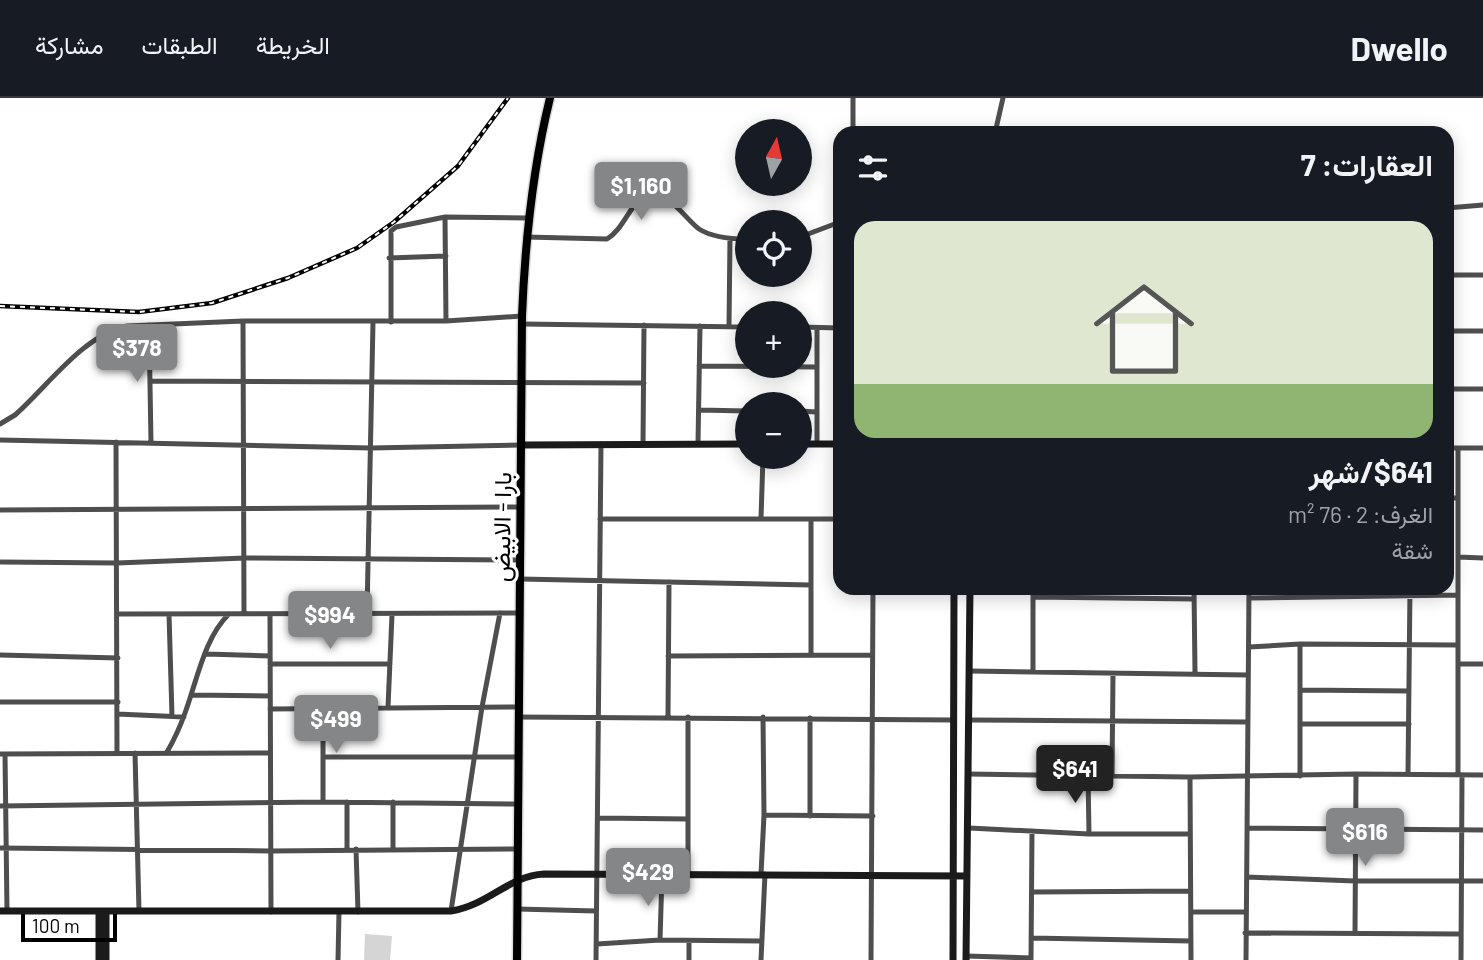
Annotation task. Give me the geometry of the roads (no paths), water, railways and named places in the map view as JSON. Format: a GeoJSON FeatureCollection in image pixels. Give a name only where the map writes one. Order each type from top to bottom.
{"type":"FeatureCollection","features":[{"type":"Feature","properties":{"kind":"main road","name":"بارا - الابيض"},"geometry":{"type":"LineString","coordinates":[[517,960],[522,320],[528,218],[551,98]]}},
{"type":"Feature","properties":{"kind":"street"},"geometry":{"type":"LineString","coordinates":[[853,98],[853,126]]}},
{"type":"Feature","properties":{"kind":"street"},"geometry":{"type":"LineString","coordinates":[[997,126],[1003,98]]}},
{"type":"Feature","properties":{"kind":"street"},"geometry":{"type":"LineString","coordinates":[[526,237],[607,239],[621,226],[642,197],[652,193],[661,194],[701,230],[735,239]]}},
{"type":"Feature","properties":{"kind":"street"},"geometry":{"type":"LineString","coordinates":[[1454,207],[1483,205]]}},
{"type":"Feature","properties":{"kind":"street"},"geometry":{"type":"LineString","coordinates":[[445,217],[446,321]]}},
{"type":"Feature","properties":{"kind":"street"},"geometry":{"type":"LineString","coordinates":[[391,322],[391,231],[445,217],[528,218]]}},
{"type":"Feature","properties":{"kind":"street"},"geometry":{"type":"LineString","coordinates":[[812,232],[833,225]]}},
{"type":"Feature","properties":{"kind":"street"},"geometry":{"type":"LineString","coordinates":[[729,326],[730,239]]}},
{"type":"Feature","properties":{"kind":"street"},"geometry":{"type":"LineString","coordinates":[[389,258],[446,256]]}},
{"type":"Feature","properties":{"kind":"street"},"geometry":{"type":"LineString","coordinates":[[1454,275],[1483,275]]}},
{"type":"Feature","properties":{"kind":"street"},"geometry":{"type":"LineString","coordinates":[[0,424],[15,415],[98,338],[115,329],[243,321],[373,323],[522,320],[735,326]]}},
{"type":"Feature","properties":{"kind":"street"},"geometry":{"type":"LineString","coordinates":[[243,321],[244,614]]}},
{"type":"Feature","properties":{"kind":"street"},"geometry":{"type":"LineString","coordinates":[[367,613],[373,323]]}},
{"type":"Feature","properties":{"kind":"street"},"geometry":{"type":"LineString","coordinates":[[149,325],[151,443]]}},
{"type":"Feature","properties":{"kind":"street"},"geometry":{"type":"LineString","coordinates":[[643,444],[644,325]]}},
{"type":"Feature","properties":{"kind":"street"},"geometry":{"type":"LineString","coordinates":[[698,443],[700,326]]}},
{"type":"Feature","properties":{"kind":"street"},"geometry":{"type":"LineString","coordinates":[[812,328],[833,328]]}},
{"type":"Feature","properties":{"kind":"street"},"geometry":{"type":"LineString","coordinates":[[817,328],[817,444]]}},
{"type":"Feature","properties":{"kind":"street"},"geometry":{"type":"LineString","coordinates":[[1454,331],[1483,331]]}},
{"type":"Feature","properties":{"kind":"street"},"geometry":{"type":"LineString","coordinates":[[699,366],[816,367]]}},
{"type":"Feature","properties":{"kind":"street"},"geometry":{"type":"LineString","coordinates":[[150,381],[643,383]]}},
{"type":"Feature","properties":{"kind":"street"},"geometry":{"type":"LineString","coordinates":[[1454,388],[1483,389]]}},
{"type":"Feature","properties":{"kind":"street"},"geometry":{"type":"LineString","coordinates":[[699,410],[735,411]]}},
{"type":"Feature","properties":{"kind":"street"},"geometry":{"type":"LineString","coordinates":[[812,412],[816,412]]}},
{"type":"Feature","properties":{"kind":"street"},"geometry":{"type":"LineString","coordinates":[[0,440],[371,448],[735,443]]}},
{"type":"Feature","properties":{"kind":"street"},"geometry":{"type":"LineString","coordinates":[[116,442],[117,753]]}},
{"type":"Feature","properties":{"kind":"street"},"geometry":{"type":"LineString","coordinates":[[596,960],[601,444]]}},
{"type":"Feature","properties":{"kind":"street"},"geometry":{"type":"LineString","coordinates":[[812,444],[833,444]]}},
{"type":"Feature","properties":{"kind":"street"},"geometry":{"type":"LineString","coordinates":[[1454,448],[1483,449]]}},
{"type":"Feature","properties":{"kind":"street"},"geometry":{"type":"LineString","coordinates":[[1458,448],[1461,960]]}},
{"type":"Feature","properties":{"kind":"street"},"geometry":{"type":"LineString","coordinates":[[761,518],[763,469]]}},
{"type":"Feature","properties":{"kind":"street"},"geometry":{"type":"LineString","coordinates":[[0,510],[521,507]]}},
{"type":"Feature","properties":{"kind":"street"},"geometry":{"type":"LineString","coordinates":[[600,519],[833,519]]}},
{"type":"Feature","properties":{"kind":"street"},"geometry":{"type":"LineString","coordinates":[[811,519],[811,655]]}},
{"type":"Feature","properties":{"kind":"street"},"geometry":{"type":"LineString","coordinates":[[0,562],[117,563],[244,558],[520,560]]}},
{"type":"Feature","properties":{"kind":"street"},"geometry":{"type":"LineString","coordinates":[[1458,558],[1483,558]]}},
{"type":"Feature","properties":{"kind":"street"},"geometry":{"type":"LineString","coordinates":[[520,579],[811,585]]}},
{"type":"Feature","properties":{"kind":"street"},"geometry":{"type":"LineString","coordinates":[[668,716],[669,582]]}},
{"type":"Feature","properties":{"kind":"street"},"geometry":{"type":"LineString","coordinates":[[871,960],[873,595]]}},
{"type":"Feature","properties":{"kind":"street"},"geometry":{"type":"LineString","coordinates":[[953,960],[954,595]]}},
{"type":"Feature","properties":{"kind":"street"},"geometry":{"type":"LineString","coordinates":[[970,595],[966,958],[1031,959],[1032,831]]}},
{"type":"Feature","properties":{"kind":"street"},"geometry":{"type":"LineString","coordinates":[[1194,595],[1195,673]]}},
{"type":"Feature","properties":{"kind":"street"},"geometry":{"type":"LineString","coordinates":[[1246,960],[1249,598],[1349,595]]}},
{"type":"Feature","properties":{"kind":"street"},"geometry":{"type":"LineString","coordinates":[[1408,774],[1410,595]]}},
{"type":"Feature","properties":{"kind":"street"},"geometry":{"type":"LineString","coordinates":[[1454,595],[1458,595]]}},
{"type":"Feature","properties":{"kind":"street"},"geometry":{"type":"LineString","coordinates":[[1033,671],[1032,597],[1194,599]]}},
{"type":"Feature","properties":{"kind":"street"},"geometry":{"type":"LineString","coordinates":[[452,911],[482,707],[500,612]]}},
{"type":"Feature","properties":{"kind":"street"},"geometry":{"type":"LineString","coordinates":[[117,614],[519,613]]}},
{"type":"Feature","properties":{"kind":"street"},"geometry":{"type":"LineString","coordinates":[[169,614],[172,716]]}},
{"type":"Feature","properties":{"kind":"street"},"geometry":{"type":"LineString","coordinates":[[167,752],[184,717],[220,622],[229,614]]}},
{"type":"Feature","properties":{"kind":"street"},"geometry":{"type":"LineString","coordinates":[[270,615],[271,912]]}},
{"type":"Feature","properties":{"kind":"street"},"geometry":{"type":"LineString","coordinates":[[388,707],[392,615]]}},
{"type":"Feature","properties":{"kind":"street"},"geometry":{"type":"LineString","coordinates":[[1249,647],[1300,644],[1458,645]]}},
{"type":"Feature","properties":{"kind":"street"},"geometry":{"type":"LineString","coordinates":[[1300,644],[1300,776]]}},
{"type":"Feature","properties":{"kind":"street"},"geometry":{"type":"LineString","coordinates":[[206,654],[270,656]]}},
{"type":"Feature","properties":{"kind":"street"},"geometry":{"type":"LineString","coordinates":[[0,655],[118,658]]}},
{"type":"Feature","properties":{"kind":"street"},"geometry":{"type":"LineString","coordinates":[[668,656],[872,655]]}},
{"type":"Feature","properties":{"kind":"street"},"geometry":{"type":"LineString","coordinates":[[270,664],[390,664]]}},
{"type":"Feature","properties":{"kind":"street"},"geometry":{"type":"LineString","coordinates":[[1458,664],[1483,664]]}},
{"type":"Feature","properties":{"kind":"street"},"geometry":{"type":"LineString","coordinates":[[970,671],[1248,675]]}},
{"type":"Feature","properties":{"kind":"street"},"geometry":{"type":"LineString","coordinates":[[1112,775],[1114,674]]}},
{"type":"Feature","properties":{"kind":"street"},"geometry":{"type":"LineString","coordinates":[[1300,690],[1409,691]]}},
{"type":"Feature","properties":{"kind":"street"},"geometry":{"type":"LineString","coordinates":[[191,695],[270,696]]}},
{"type":"Feature","properties":{"kind":"street"},"geometry":{"type":"LineString","coordinates":[[0,702],[118,702]]}},
{"type":"Feature","properties":{"kind":"street"},"geometry":{"type":"LineString","coordinates":[[270,709],[518,707]]}},
{"type":"Feature","properties":{"kind":"street"},"geometry":{"type":"LineString","coordinates":[[323,708],[323,802]]}},
{"type":"Feature","properties":{"kind":"street"},"geometry":{"type":"LineString","coordinates":[[117,714],[184,717]]}},
{"type":"Feature","properties":{"kind":"street"},"geometry":{"type":"LineString","coordinates":[[518,717],[688,716],[953,720]]}},
{"type":"Feature","properties":{"kind":"street"},"geometry":{"type":"LineString","coordinates":[[688,716],[688,875]]}},
{"type":"Feature","properties":{"kind":"street"},"geometry":{"type":"LineString","coordinates":[[761,960],[765,815],[763,717]]}},
{"type":"Feature","properties":{"kind":"street"},"geometry":{"type":"LineString","coordinates":[[810,718],[810,816]]}},
{"type":"Feature","properties":{"kind":"street"},"geometry":{"type":"LineString","coordinates":[[969,720],[1247,722]]}},
{"type":"Feature","properties":{"kind":"street"},"geometry":{"type":"LineString","coordinates":[[1300,724],[1409,724]]}},
{"type":"Feature","properties":{"kind":"street"},"geometry":{"type":"LineString","coordinates":[[135,753],[139,911]]}},
{"type":"Feature","properties":{"kind":"street"},"geometry":{"type":"LineString","coordinates":[[269,753],[3,754],[3,911],[452,911],[467,909],[529,875],[967,876]]}},
{"type":"Feature","properties":{"kind":"street"},"geometry":{"type":"LineString","coordinates":[[323,757],[518,757]]}},
{"type":"Feature","properties":{"kind":"street"},"geometry":{"type":"LineString","coordinates":[[968,774],[1189,777],[1483,775]]}},
{"type":"Feature","properties":{"kind":"street"},"geometry":{"type":"LineString","coordinates":[[1355,933],[1356,774]]}},
{"type":"Feature","properties":{"kind":"street"},"geometry":{"type":"LineString","coordinates":[[1087,775],[1089,834]]}},
{"type":"Feature","properties":{"kind":"street"},"geometry":{"type":"LineString","coordinates":[[1189,777],[1191,960]]}},
{"type":"Feature","properties":{"kind":"street"},"geometry":{"type":"LineString","coordinates":[[3,806],[323,802],[517,804]]}},
{"type":"Feature","properties":{"kind":"street"},"geometry":{"type":"LineString","coordinates":[[346,802],[347,849]]}},
{"type":"Feature","properties":{"kind":"street"},"geometry":{"type":"LineString","coordinates":[[393,802],[393,850]]}},
{"type":"Feature","properties":{"kind":"street"},"geometry":{"type":"LineString","coordinates":[[765,815],[873,816]]}},
{"type":"Feature","properties":{"kind":"street"},"geometry":{"type":"LineString","coordinates":[[598,818],[688,818]]}},
{"type":"Feature","properties":{"kind":"street"},"geometry":{"type":"LineString","coordinates":[[969,828],[1089,834],[1190,834]]}},
{"type":"Feature","properties":{"kind":"street"},"geometry":{"type":"LineString","coordinates":[[1247,828],[1483,830]]}},
{"type":"Feature","properties":{"kind":"street"},"geometry":{"type":"LineString","coordinates":[[3,848],[270,851],[516,849]]}},
{"type":"Feature","properties":{"kind":"street"},"geometry":{"type":"LineString","coordinates":[[356,849],[358,912]]}},
{"type":"Feature","properties":{"kind":"street"},"geometry":{"type":"LineString","coordinates":[[660,940],[662,875]]}},
{"type":"Feature","properties":{"kind":"street"},"geometry":{"type":"LineString","coordinates":[[1247,877],[1355,881],[1483,881]]}},
{"type":"Feature","properties":{"kind":"street"},"geometry":{"type":"LineString","coordinates":[[1032,892],[1190,891]]}},
{"type":"Feature","properties":{"kind":"street"},"geometry":{"type":"LineString","coordinates":[[517,909],[596,911]]}},
{"type":"Feature","properties":{"kind":"street"},"geometry":{"type":"LineString","coordinates":[[99,960],[102,912]]}},
{"type":"Feature","properties":{"kind":"street"},"geometry":{"type":"LineString","coordinates":[[102,912],[106,960]]}},
{"type":"Feature","properties":{"kind":"street"},"geometry":{"type":"LineString","coordinates":[[338,960],[339,912]]}},
{"type":"Feature","properties":{"kind":"street"},"geometry":{"type":"LineString","coordinates":[[1191,912],[1246,912]]}},
{"type":"Feature","properties":{"kind":"street"},"geometry":{"type":"LineString","coordinates":[[1245,933],[1461,934]]}},
{"type":"Feature","properties":{"kind":"street"},"geometry":{"type":"LineString","coordinates":[[1031,938],[1191,941]]}},
{"type":"Feature","properties":{"kind":"street"},"geometry":{"type":"LineString","coordinates":[[597,944],[660,940],[761,942]]}},
{"type":"Feature","properties":{"kind":"street"},"geometry":{"type":"LineString","coordinates":[[689,941],[690,960]]}},
{"type":"Feature","properties":{"kind":"railway"},"geometry":{"type":"LineString","coordinates":[[0,306],[139,312],[212,303],[288,278],[357,248],[394,222],[458,166],[508,98]]}}]}
